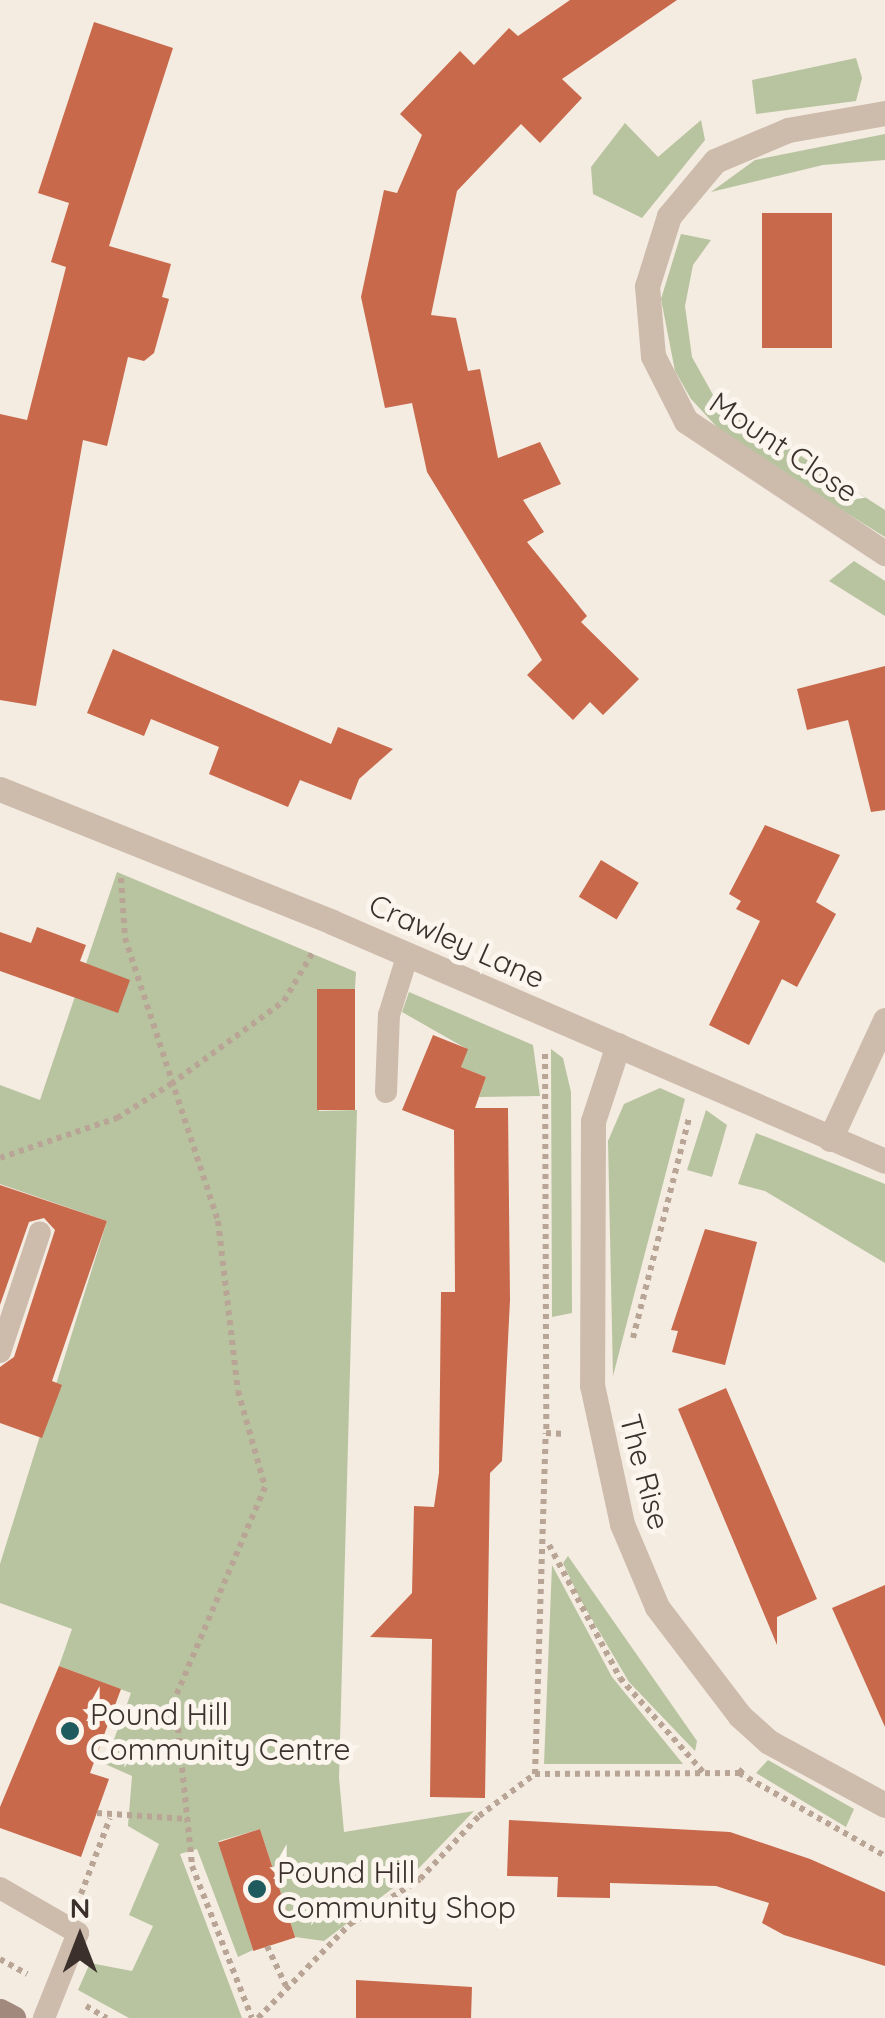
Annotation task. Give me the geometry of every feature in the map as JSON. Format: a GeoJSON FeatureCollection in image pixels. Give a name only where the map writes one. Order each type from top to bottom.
{"type":"FeatureCollection","features":[{"type":"Feature","properties":{"kind":"street","name":"Mount Close"},"geometry":{"type":"LineString","coordinates":[[885,113],[788,130],[715,160],[669,216],[647,286],[654,356],[686,421],[885,553]]}},
{"type":"Feature","properties":{"kind":"street","name":"Crawley Lane"},"geometry":{"type":"LineString","coordinates":[[0,789],[332,922],[885,1161]]}},
{"type":"Feature","properties":{"kind":"street"},"geometry":{"type":"LineString","coordinates":[[830,1139],[885,1020]]}},
{"type":"Feature","properties":{"kind":"street","name":"The Rise"},"geometry":{"type":"LineString","coordinates":[[618,1044],[592,1121],[592,1385],[599,1437],[656,1607],[682,1646],[768,1742],[885,1805]]}},
{"type":"Feature","properties":{"kind":"street"},"geometry":{"type":"LineString","coordinates":[[0,2011],[12,2018]]}},
{"type":"Feature","properties":{"kind":"lane"},"geometry":{"type":"LineString","coordinates":[[386,1092],[388,1015],[408,954]]}},
{"type":"Feature","properties":{"kind":"lane"},"geometry":{"type":"LineString","coordinates":[[0,1352],[40,1232]]}},
{"type":"Feature","properties":{"kind":"lane"},"geometry":{"type":"LineString","coordinates":[[0,1888],[70,1923],[79,1943],[44,2018]]}},
{"type":"Feature","properties":{"kind":"path"},"geometry":{"type":"LineString","coordinates":[[126,837],[125,938],[218,1221],[238,1391],[265,1487],[175,1698],[192,1866],[255,2018],[286,1986],[535,1774],[739,1773],[885,1856]]}},
{"type":"Feature","properties":{"kind":"path"},"geometry":{"type":"LineString","coordinates":[[0,1158],[117,1118],[171,1084],[284,1001],[332,922]]}},
{"type":"Feature","properties":{"kind":"path"},"geometry":{"type":"LineString","coordinates":[[535,1774],[548,1541],[544,1014]]}},
{"type":"Feature","properties":{"kind":"path"},"geometry":{"type":"LineString","coordinates":[[630,1348],[699,1080]]}},
{"type":"Feature","properties":{"kind":"path"},"geometry":{"type":"LineString","coordinates":[[546,1433],[599,1437]]}},
{"type":"Feature","properties":{"kind":"path"},"geometry":{"type":"LineString","coordinates":[[548,1541],[620,1678],[704,1773]]}},
{"type":"Feature","properties":{"kind":"path"},"geometry":{"type":"LineString","coordinates":[[739,1773],[768,1742]]}},
{"type":"Feature","properties":{"kind":"path"},"geometry":{"type":"LineString","coordinates":[[96,1813],[110,1818],[188,1819]]}},
{"type":"Feature","properties":{"kind":"path"},"geometry":{"type":"LineString","coordinates":[[70,1923],[110,1818]]}},
{"type":"Feature","properties":{"kind":"path"},"geometry":{"type":"LineString","coordinates":[[267,1946],[286,1986]]}},
{"type":"Feature","properties":{"kind":"green space"},"geometry":{"type":"Polygon","coordinates":[[[856,58],[862,78],[856,101],[756,114],[752,80],[856,58]]]}},
{"type":"Feature","properties":{"kind":"green space"},"geometry":{"type":"Polygon","coordinates":[[[701,120],[705,140],[642,218],[593,194],[591,167],[625,123],[658,157],[701,120]]]}},
{"type":"Feature","properties":{"kind":"green space"},"geometry":{"type":"Polygon","coordinates":[[[885,134],[885,160],[823,165],[711,192],[755,160],[885,134]]]}},
{"type":"Feature","properties":{"kind":"green space"},"geometry":{"type":"Polygon","coordinates":[[[681,234],[711,240],[693,265],[685,306],[692,357],[717,402],[885,510],[885,537],[728,439],[691,399],[675,371],[661,299],[681,234]]]}},
{"type":"Feature","properties":{"kind":"green space"},"geometry":{"type":"Polygon","coordinates":[[[854,561],[885,581],[885,616],[829,581],[854,561]]]}},
{"type":"Feature","properties":{"kind":"green space"},"geometry":{"type":"Polygon","coordinates":[[[117,872],[356,972],[355,989],[317,991],[319,1111],[357,1110],[339,1778],[344,1832],[474,1811],[419,1868],[324,1941],[295,1937],[260,1829],[219,1841],[253,1950],[238,1957],[197,1849],[180,1854],[242,2018],[129,2018],[78,1990],[90,1963],[132,1971],[153,1926],[129,1915],[159,1844],[128,1826],[132,1776],[105,1764],[131,1693],[59,1666],[72,1629],[0,1603],[0,1564],[107,1221],[0,1184],[0,1085],[40,1100],[117,872]]]}},
{"type":"Feature","properties":{"kind":"green space"},"geometry":{"type":"Polygon","coordinates":[[[409,992],[533,1045],[540,1096],[479,1097],[486,1077],[461,1067],[467,1049],[402,1012],[409,992]]]}},
{"type":"Feature","properties":{"kind":"green space"},"geometry":{"type":"Polygon","coordinates":[[[551,1049],[563,1058],[571,1092],[572,1313],[552,1317],[551,1049]]]}},
{"type":"Feature","properties":{"kind":"green space"},"geometry":{"type":"Polygon","coordinates":[[[660,1088],[685,1099],[613,1376],[608,1141],[624,1104],[660,1088]]]}},
{"type":"Feature","properties":{"kind":"green space"},"geometry":{"type":"Polygon","coordinates":[[[706,1110],[727,1125],[712,1177],[687,1170],[706,1110]]]}},
{"type":"Feature","properties":{"kind":"green space"},"geometry":{"type":"Polygon","coordinates":[[[756,1133],[885,1184],[885,1263],[765,1191],[738,1184],[756,1133]]]}},
{"type":"Feature","properties":{"kind":"green space"},"geometry":{"type":"Polygon","coordinates":[[[568,1556],[697,1741],[695,1751],[629,1682],[580,1599],[563,1563],[568,1556]]]}},
{"type":"Feature","properties":{"kind":"green space"},"geometry":{"type":"Polygon","coordinates":[[[552,1565],[612,1677],[683,1764],[544,1764],[552,1565]]]}},
{"type":"Feature","properties":{"kind":"green space"},"geometry":{"type":"Polygon","coordinates":[[[768,1760],[854,1809],[846,1827],[756,1773],[768,1760]]]}},
{"type":"Feature","properties":{"kind":"building"},"geometry":{"type":"Polygon","coordinates":[[[570,0],[677,0],[562,79],[582,98],[540,143],[521,124],[457,191],[431,315],[456,318],[468,371],[480,369],[498,458],[540,442],[561,484],[523,500],[544,532],[527,542],[587,616],[581,622],[639,679],[603,715],[590,702],[573,720],[527,675],[542,660],[427,472],[412,403],[385,408],[361,297],[384,190],[397,193],[422,135],[400,114],[460,51],[474,65],[509,28],[518,36],[570,0]]]}},
{"type":"Feature","properties":{"kind":"building"},"geometry":{"type":"Polygon","coordinates":[[[94,22],[173,48],[109,246],[171,264],[162,297],[169,299],[154,353],[144,361],[128,357],[107,446],[83,440],[36,706],[0,700],[0,414],[27,420],[66,267],[51,262],[69,203],[38,193],[94,22]]]}},
{"type":"Feature","properties":{"kind":"building"},"geometry":{"type":"Polygon","coordinates":[[[762,213],[832,213],[832,348],[762,348],[762,213]]]}},
{"type":"Feature","properties":{"kind":"building"},"geometry":{"type":"Polygon","coordinates":[[[113,649],[331,744],[338,727],[393,749],[359,779],[351,800],[300,780],[288,807],[209,774],[219,747],[151,719],[144,736],[87,713],[113,649]]]}},
{"type":"Feature","properties":{"kind":"building"},"geometry":{"type":"Polygon","coordinates":[[[885,666],[885,810],[871,812],[848,720],[807,730],[797,689],[885,666]]]}},
{"type":"Feature","properties":{"kind":"building"},"geometry":{"type":"Polygon","coordinates":[[[765,825],[840,855],[816,902],[836,914],[797,987],[782,979],[749,1045],[709,1025],[760,921],[736,909],[741,901],[729,894],[765,825]]]}},
{"type":"Feature","properties":{"kind":"building"},"geometry":{"type":"Polygon","coordinates":[[[601,860],[639,883],[617,920],[579,897],[601,860]]]}},
{"type":"Feature","properties":{"kind":"building"},"geometry":{"type":"Polygon","coordinates":[[[37,927],[86,945],[80,961],[130,980],[118,1013],[0,971],[0,932],[31,943],[37,927]]]}},
{"type":"Feature","properties":{"kind":"building"},"geometry":{"type":"Polygon","coordinates":[[[317,989],[355,989],[355,1110],[317,1110],[317,989]]]}},
{"type":"Feature","properties":{"kind":"building"},"geometry":{"type":"Polygon","coordinates":[[[433,1035],[468,1049],[461,1067],[486,1077],[475,1108],[508,1108],[510,1300],[502,1461],[490,1473],[485,1798],[430,1797],[432,1639],[370,1637],[412,1593],[414,1506],[434,1507],[439,1473],[441,1292],[455,1292],[454,1130],[402,1110],[433,1035]]]}},
{"type":"Feature","properties":{"kind":"building"},"geometry":{"type":"Polygon","coordinates":[[[0,1185],[107,1221],[52,1381],[62,1385],[42,1438],[0,1423],[0,1367],[14,1357],[55,1230],[44,1218],[29,1222],[0,1305],[0,1185]]]}},
{"type":"Feature","properties":{"kind":"building"},"geometry":{"type":"Polygon","coordinates":[[[705,1229],[757,1242],[725,1365],[672,1352],[678,1331],[671,1330],[705,1229]]]}},
{"type":"Feature","properties":{"kind":"building"},"geometry":{"type":"Polygon","coordinates":[[[726,1388],[817,1599],[777,1617],[777,1645],[678,1409],[726,1388]]]}},
{"type":"Feature","properties":{"kind":"building"},"geometry":{"type":"Polygon","coordinates":[[[885,1585],[885,1727],[832,1608],[885,1585]]]}},
{"type":"Feature","properties":{"kind":"building","name":"Pound Hill Community Centre"},"geometry":{"type":"Polygon","coordinates":[[[59,1666],[121,1689],[90,1773],[109,1779],[81,1857],[0,1828],[0,1807],[59,1666]]]}},
{"type":"Feature","properties":{"kind":"building"},"geometry":{"type":"Polygon","coordinates":[[[509,1820],[730,1832],[810,1859],[885,1892],[885,1966],[784,1935],[762,1923],[769,1903],[716,1886],[610,1883],[610,1898],[557,1897],[558,1877],[507,1876],[509,1820]]]}},
{"type":"Feature","properties":{"kind":"building","name":"Pound Hill Community Shop"},"geometry":{"type":"Polygon","coordinates":[[[260,1829],[295,1937],[253,1951],[218,1843],[260,1829]]]}},
{"type":"Feature","properties":{"kind":"building"},"geometry":{"type":"Polygon","coordinates":[[[356,1980],[472,1987],[471,2018],[356,2018],[356,1980]]]}},
{"type":"Feature","properties":{"kind":"place","name":"Pound Hill Community Centre"},"geometry":{"type":"Point","coordinates":[70,1731]}},
{"type":"Feature","properties":{"kind":"place","name":"Pound Hill Community Shop"},"geometry":{"type":"Point","coordinates":[257,1889]}}]}
